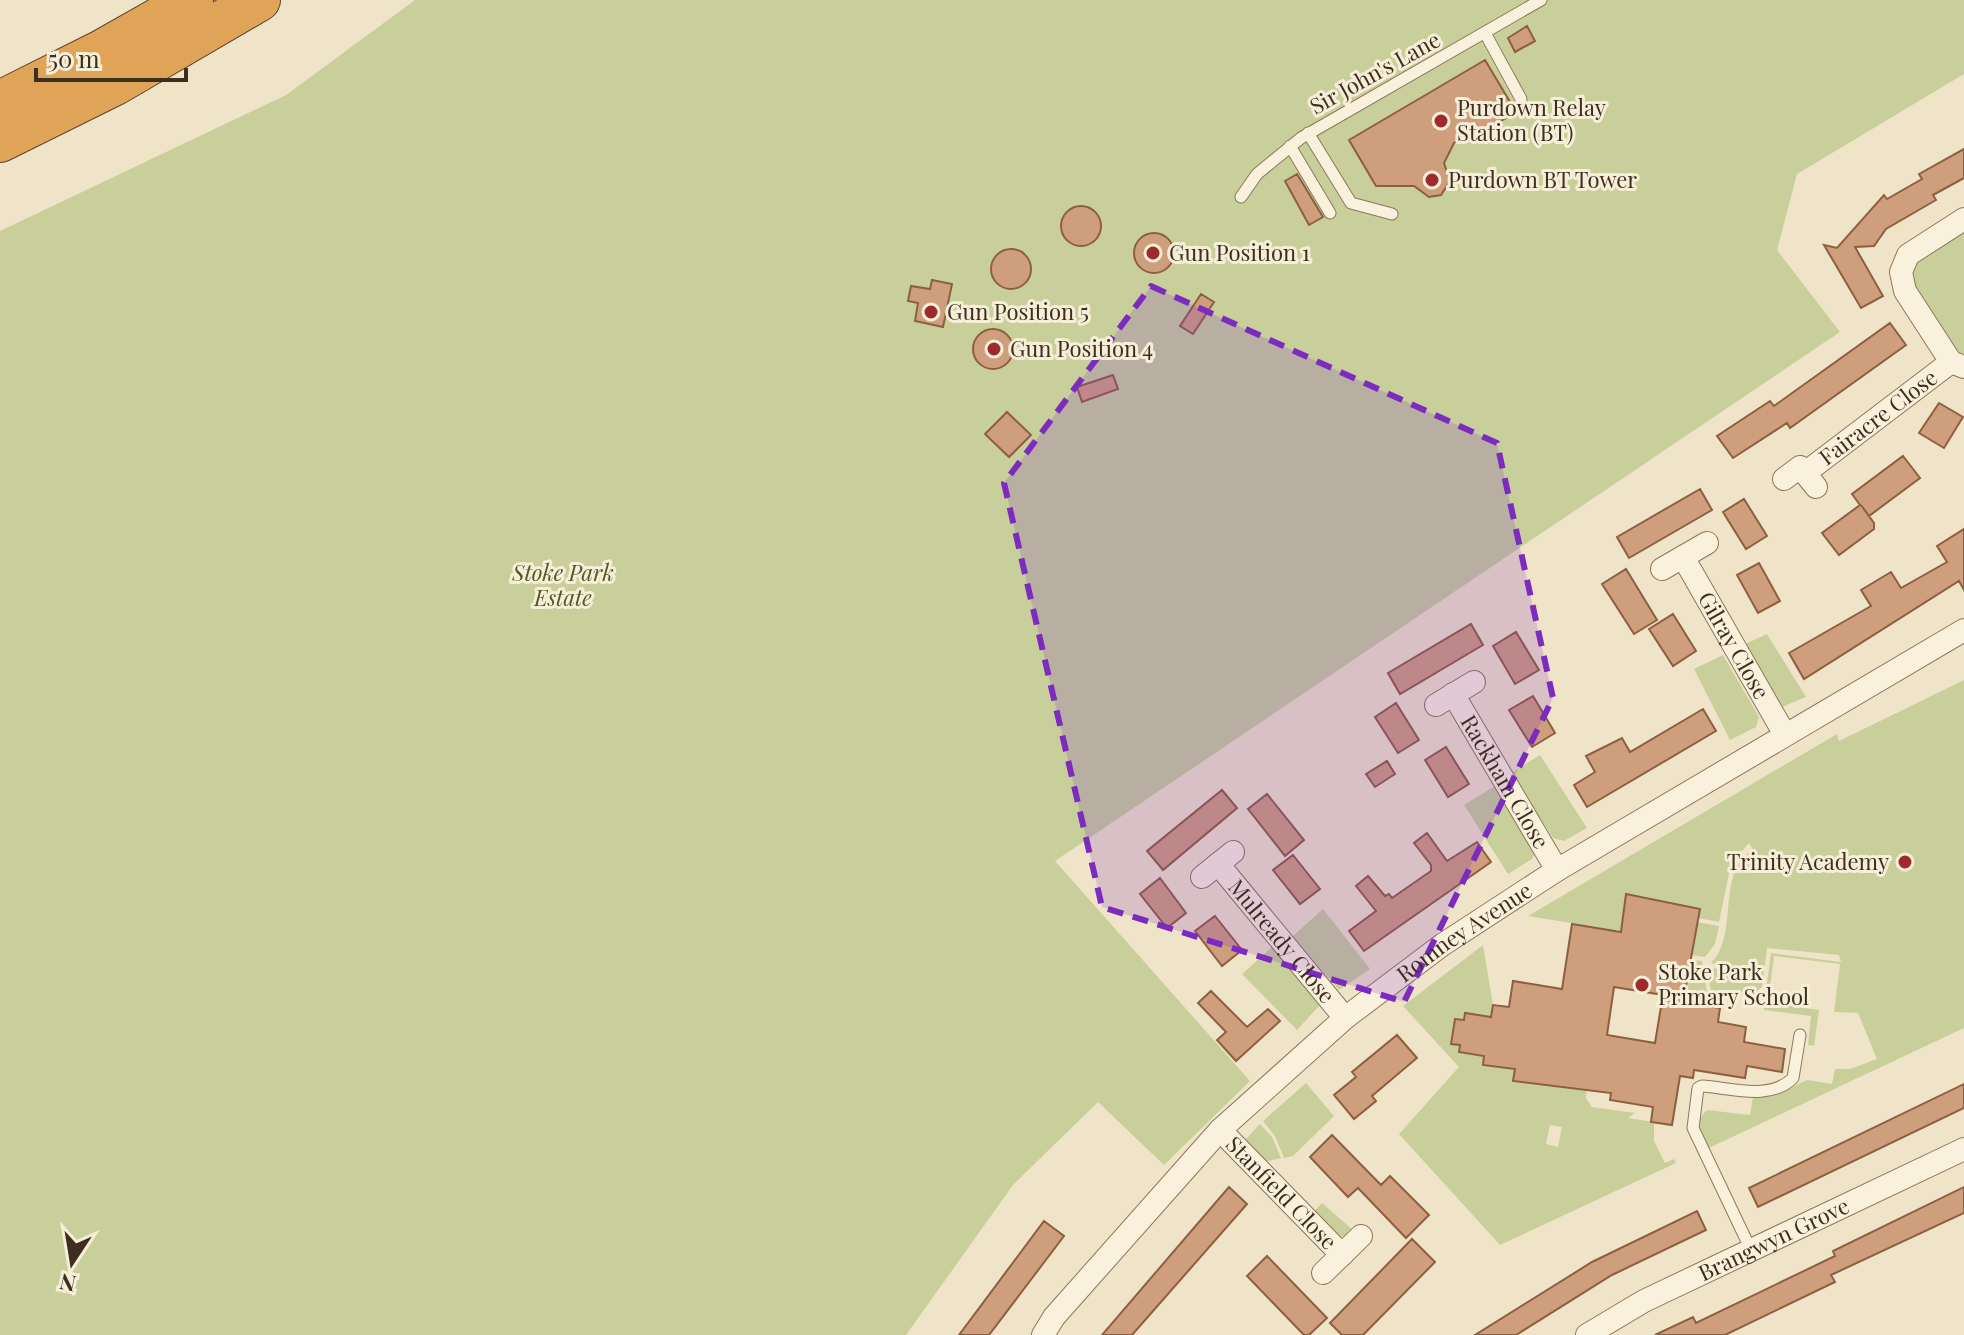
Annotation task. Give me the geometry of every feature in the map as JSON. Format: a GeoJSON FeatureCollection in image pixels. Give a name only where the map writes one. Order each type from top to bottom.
{"type":"FeatureCollection","features":[{"type":"Feature","properties":{"kind":"highway"},"geometry":{"type":"LineString","coordinates":[[0,102],[102,51],[192,0]]}},
{"type":"Feature","properties":{"kind":"highway"},"geometry":{"type":"LineString","coordinates":[[0,141],[115,84],[259,0]]}},
{"type":"Feature","properties":{"kind":"street"},"geometry":{"type":"LineString","coordinates":[[1958,364],[1905,291],[1901,272],[1912,251],[1964,219]]}},
{"type":"Feature","properties":{"kind":"street","name":"Fairacre Close"},"geometry":{"type":"LineString","coordinates":[[1802,480],[1958,364]]}},
{"type":"Feature","properties":{"kind":"street"},"geometry":{"type":"LineString","coordinates":[[1662,569],[1707,543]]}},
{"type":"Feature","properties":{"kind":"street","name":"Gilray Close"},"geometry":{"type":"LineString","coordinates":[[1683,557],[1784,733]]}},
{"type":"Feature","properties":{"kind":"street","name":"Romney Avenue"},"geometry":{"type":"LineString","coordinates":[[1043,1335],[1054,1317],[1220,1130],[1345,1018],[1442,945],[1557,870],[1784,733],[1964,630]]}},
{"type":"Feature","properties":{"kind":"street","name":"Rackham Close"},"geometry":{"type":"LineString","coordinates":[[1474,682],[1444,700],[1557,870]]}},
{"type":"Feature","properties":{"kind":"street","name":"Mulready Close"},"geometry":{"type":"LineString","coordinates":[[1218,864],[1345,1018]]}},
{"type":"Feature","properties":{"kind":"street","name":"Stanfield Close"},"geometry":{"type":"LineString","coordinates":[[1220,1130],[1342,1255]]}},
{"type":"Feature","properties":{"kind":"street","name":"Brangwyn Grove"},"geometry":{"type":"LineString","coordinates":[[1587,1335],[1644,1301],[1964,1149]]}},
{"type":"Feature","properties":{"kind":"street","name":"Stanfield Close"},"geometry":{"type":"LineString","coordinates":[[1323,1273],[1361,1236]]}},
{"type":"Feature","properties":{"kind":"lane","name":"Sir John's Lane"},"geometry":{"type":"LineString","coordinates":[[1241,197],[1257,174],[1308,133],[1541,0]]}},
{"type":"Feature","properties":{"kind":"lane"},"geometry":{"type":"LineString","coordinates":[[1485,33],[1521,99]]}},
{"type":"Feature","properties":{"kind":"lane"},"geometry":{"type":"LineString","coordinates":[[1308,133],[1351,203],[1392,214]]}},
{"type":"Feature","properties":{"kind":"lane"},"geometry":{"type":"LineString","coordinates":[[1290,146],[1330,213]]}},
{"type":"Feature","properties":{"kind":"lane"},"geometry":{"type":"LineString","coordinates":[[1751,1250],[1693,1128],[1698,1088],[1767,1092],[1778,1089],[1794,1077],[1800,1035]]}},
{"type":"Feature","properties":{"kind":"highlighted area"},"geometry":{"type":"Polygon","coordinates":[[[1151,286],[1497,443],[1553,698],[1404,1002],[1102,907],[1004,483],[1151,286]]]}},
{"type":"Feature","properties":{"kind":"green space","name":"Stoke Park Estate"},"geometry":{"type":"Polygon","coordinates":[[[415,0],[1964,0],[1964,74],[1797,174],[1777,250],[1840,332],[1055,861],[1250,1081],[1164,1165],[1098,1102],[1013,1185],[906,1335],[0,1335],[0,231],[286,95],[415,0]]]}},
{"type":"Feature","properties":{"kind":"green space"},"geometry":{"type":"Polygon","coordinates":[[[1964,227],[1964,360],[1958,358],[1912,286],[1911,267],[1964,227]]]}},
{"type":"Feature","properties":{"kind":"green space"},"geometry":{"type":"Polygon","coordinates":[[[1767,634],[1806,697],[1782,707],[1743,645],[1767,634]]]}},
{"type":"Feature","properties":{"kind":"green space"},"geometry":{"type":"Polygon","coordinates":[[[1723,655],[1759,717],[1756,727],[1730,740],[1694,669],[1723,655]]]}},
{"type":"Feature","properties":{"kind":"green space"},"geometry":{"type":"Polygon","coordinates":[[[1964,680],[1964,1028],[1709,1148],[1700,1124],[1707,1110],[1750,1115],[1753,1097],[1773,1096],[1807,1080],[1832,1084],[1835,1069],[1850,1069],[1877,1059],[1858,1013],[1834,1012],[1840,964],[1774,956],[1768,1003],[1819,1010],[1814,1046],[1808,1045],[1811,1016],[1764,1010],[1764,1004],[1750,1003],[1766,990],[1771,953],[1841,962],[1839,955],[1767,948],[1762,987],[1750,996],[1711,992],[1707,968],[1724,969],[1724,965],[1711,963],[1720,951],[1724,936],[1734,873],[1741,860],[1753,850],[1749,843],[1731,864],[1719,922],[1698,918],[1697,922],[1719,926],[1715,944],[1705,957],[1649,949],[1646,936],[1651,898],[1627,894],[1621,931],[1528,916],[1837,734],[1839,741],[1964,680]]]}},
{"type":"Feature","properties":{"kind":"green space"},"geometry":{"type":"Polygon","coordinates":[[[1540,755],[1587,828],[1564,841],[1553,838],[1511,773],[1540,755]]]}},
{"type":"Feature","properties":{"kind":"green space"},"geometry":{"type":"Polygon","coordinates":[[[1497,785],[1536,852],[1532,859],[1508,874],[1464,805],[1497,785]]]}},
{"type":"Feature","properties":{"kind":"green space"},"geometry":{"type":"Polygon","coordinates":[[[1323,909],[1370,969],[1339,990],[1292,937],[1323,909]]]}},
{"type":"Feature","properties":{"kind":"green space"},"geometry":{"type":"Polygon","coordinates":[[[1483,945],[1493,1005],[1491,1017],[1466,1013],[1460,1045],[1484,1056],[1483,1065],[1515,1069],[1514,1081],[1531,1083],[1533,1073],[1587,1089],[1586,1098],[1592,1107],[1635,1113],[1628,1118],[1654,1122],[1654,1141],[1665,1163],[1674,1159],[1676,1163],[1500,1245],[1399,1134],[1459,1067],[1403,1006],[1483,945]],[[1550,1125],[1546,1144],[1558,1147],[1562,1127],[1550,1125]]]}},
{"type":"Feature","properties":{"kind":"green space"},"geometry":{"type":"Polygon","coordinates":[[[1272,947],[1320,1005],[1297,1030],[1242,974],[1272,947]]]}},
{"type":"Feature","properties":{"kind":"green space"},"geometry":{"type":"Polygon","coordinates":[[[1690,959],[1702,961],[1707,992],[1696,991],[1695,996],[1684,994],[1690,959]]]}},
{"type":"Feature","properties":{"kind":"green space"},"geometry":{"type":"Polygon","coordinates":[[[1306,1083],[1334,1116],[1293,1156],[1284,1158],[1275,1136],[1263,1121],[1306,1083]]]}},
{"type":"Feature","properties":{"kind":"green space"},"geometry":{"type":"Polygon","coordinates":[[[1260,1124],[1272,1137],[1281,1158],[1261,1163],[1245,1140],[1260,1124]]]}},
{"type":"Feature","properties":{"kind":"green space"},"geometry":{"type":"Polygon","coordinates":[[[1322,1203],[1355,1232],[1340,1237],[1311,1214],[1322,1203]]]}},
{"type":"Feature","properties":{"kind":"building"},"geometry":{"type":"Polygon","coordinates":[[[1527,26],[1535,41],[1515,52],[1508,38],[1527,26]]]}},
{"type":"Feature","properties":{"kind":"building","name":"Purdown Relay Station (BT)"},"geometry":{"type":"Polygon","coordinates":[[[1485,60],[1516,112],[1478,135],[1475,131],[1454,143],[1444,163],[1450,181],[1441,195],[1429,197],[1414,186],[1376,186],[1349,140],[1485,60]]]}},
{"type":"Feature","properties":{"kind":"building"},"geometry":{"type":"Polygon","coordinates":[[[1964,149],[1964,178],[1933,195],[1936,200],[1886,229],[1874,246],[1855,247],[1883,296],[1861,308],[1824,245],[1837,248],[1884,195],[1887,199],[1922,179],[1919,174],[1964,149]]]}},
{"type":"Feature","properties":{"kind":"building"},"geometry":{"type":"Polygon","coordinates":[[[1297,174],[1323,217],[1309,225],[1285,181],[1297,174]]]}},
{"type":"Feature","properties":{"kind":"building"},"geometry":{"type":"Polygon","coordinates":[[[1081,206],[1095,212],[1101,226],[1095,240],[1081,246],[1067,240],[1061,226],[1067,212],[1081,206]]]}},
{"type":"Feature","properties":{"kind":"building","name":"Gun Position 1"},"geometry":{"type":"Polygon","coordinates":[[[1154,233],[1168,239],[1174,253],[1168,267],[1154,273],[1140,267],[1134,253],[1140,239],[1154,233]]]}},
{"type":"Feature","properties":{"kind":"building"},"geometry":{"type":"Polygon","coordinates":[[[1011,249],[1025,255],[1031,269],[1025,283],[1011,289],[997,283],[991,269],[997,255],[1011,249]]]}},
{"type":"Feature","properties":{"kind":"building","name":"Gun Position 5"},"geometry":{"type":"Polygon","coordinates":[[[932,280],[952,284],[943,327],[915,321],[918,303],[908,301],[911,286],[930,289],[932,280]]]}},
{"type":"Feature","properties":{"kind":"building"},"geometry":{"type":"Polygon","coordinates":[[[1201,294],[1214,302],[1193,334],[1180,326],[1201,294]]]}},
{"type":"Feature","properties":{"kind":"building"},"geometry":{"type":"Polygon","coordinates":[[[1890,323],[1906,345],[1790,428],[1787,423],[1733,458],[1717,436],[1770,401],[1774,406],[1890,323]]]}},
{"type":"Feature","properties":{"kind":"building","name":"Gun Position 4"},"geometry":{"type":"Polygon","coordinates":[[[993,329],[1007,335],[1013,349],[1007,363],[993,369],[979,363],[973,349],[979,335],[993,329]]]}},
{"type":"Feature","properties":{"kind":"building"},"geometry":{"type":"Polygon","coordinates":[[[1113,375],[1118,389],[1082,402],[1077,387],[1113,375]]]}},
{"type":"Feature","properties":{"kind":"building"},"geometry":{"type":"Polygon","coordinates":[[[1939,403],[1963,417],[1944,448],[1919,433],[1939,403]]]}},
{"type":"Feature","properties":{"kind":"building"},"geometry":{"type":"Polygon","coordinates":[[[1007,412],[1031,435],[1009,457],[985,434],[1007,412]]]}},
{"type":"Feature","properties":{"kind":"building"},"geometry":{"type":"Polygon","coordinates":[[[1903,456],[1920,478],[1869,516],[1861,505],[1874,523],[1874,529],[1839,555],[1822,533],[1860,505],[1852,494],[1903,456]]]}},
{"type":"Feature","properties":{"kind":"building"},"geometry":{"type":"Polygon","coordinates":[[[1700,489],[1712,510],[1629,558],[1617,537],[1700,489]]]}},
{"type":"Feature","properties":{"kind":"building"},"geometry":{"type":"Polygon","coordinates":[[[1744,499],[1767,536],[1746,549],[1723,512],[1744,499]]]}},
{"type":"Feature","properties":{"kind":"building"},"geometry":{"type":"Polygon","coordinates":[[[1964,529],[1964,590],[1959,581],[1804,679],[1789,653],[1871,606],[1861,590],[1891,572],[1901,588],[1947,562],[1937,546],[1964,529]]]}},
{"type":"Feature","properties":{"kind":"building"},"geometry":{"type":"Polygon","coordinates":[[[1759,563],[1780,601],[1758,613],[1737,575],[1759,563]]]}},
{"type":"Feature","properties":{"kind":"building"},"geometry":{"type":"Polygon","coordinates":[[[1626,569],[1657,620],[1634,634],[1602,584],[1626,569]]]}},
{"type":"Feature","properties":{"kind":"building"},"geometry":{"type":"Polygon","coordinates":[[[1673,614],[1696,651],[1673,666],[1649,629],[1673,614]]]}},
{"type":"Feature","properties":{"kind":"building"},"geometry":{"type":"Polygon","coordinates":[[[1471,624],[1483,645],[1400,694],[1388,673],[1471,624]]]}},
{"type":"Feature","properties":{"kind":"building"},"geometry":{"type":"Polygon","coordinates":[[[1516,632],[1539,670],[1515,684],[1493,646],[1516,632]]]}},
{"type":"Feature","properties":{"kind":"building"},"geometry":{"type":"Polygon","coordinates":[[[1533,696],[1555,733],[1532,747],[1509,710],[1533,696]]]}},
{"type":"Feature","properties":{"kind":"building"},"geometry":{"type":"Polygon","coordinates":[[[1396,703],[1419,740],[1398,753],[1375,717],[1396,703]]]}},
{"type":"Feature","properties":{"kind":"building"},"geometry":{"type":"Polygon","coordinates":[[[1703,709],[1716,731],[1587,807],[1574,785],[1595,772],[1586,756],[1622,738],[1630,752],[1703,709]]]}},
{"type":"Feature","properties":{"kind":"building"},"geometry":{"type":"Polygon","coordinates":[[[1446,747],[1469,784],[1448,797],[1425,760],[1446,747]]]}},
{"type":"Feature","properties":{"kind":"building"},"geometry":{"type":"Polygon","coordinates":[[[1387,761],[1395,774],[1375,787],[1366,774],[1387,761]]]}},
{"type":"Feature","properties":{"kind":"building"},"geometry":{"type":"Polygon","coordinates":[[[1222,790],[1237,808],[1163,870],[1147,851],[1222,790]]]}},
{"type":"Feature","properties":{"kind":"building"},"geometry":{"type":"Polygon","coordinates":[[[1267,794],[1304,840],[1285,856],[1248,809],[1267,794]]]}},
{"type":"Feature","properties":{"kind":"building"},"geometry":{"type":"Polygon","coordinates":[[[1427,833],[1447,861],[1477,842],[1491,862],[1364,951],[1349,931],[1376,911],[1356,886],[1368,876],[1385,896],[1389,894],[1392,898],[1431,871],[1431,865],[1414,843],[1427,833]]]}},
{"type":"Feature","properties":{"kind":"building"},"geometry":{"type":"Polygon","coordinates":[[[1293,855],[1320,889],[1300,904],[1273,870],[1293,855]]]}},
{"type":"Feature","properties":{"kind":"building"},"geometry":{"type":"Polygon","coordinates":[[[1160,878],[1186,913],[1167,928],[1140,894],[1160,878]]]}},
{"type":"Feature","properties":{"kind":"building"},"geometry":{"type":"Polygon","coordinates":[[[1626,894],[1700,909],[1683,1002],[1720,1008],[1718,1022],[1746,1027],[1744,1042],[1785,1049],[1782,1072],[1747,1066],[1745,1078],[1694,1070],[1693,1078],[1680,1076],[1672,1125],[1651,1122],[1653,1107],[1610,1100],[1611,1093],[1513,1081],[1515,1069],[1483,1065],[1484,1056],[1459,1052],[1460,1045],[1451,1044],[1455,1019],[1464,1020],[1465,1013],[1491,1017],[1493,1005],[1509,1007],[1513,981],[1562,989],[1572,924],[1621,932],[1626,894]],[[1614,987],[1607,1035],[1655,1043],[1663,995],[1614,987]]]}},
{"type":"Feature","properties":{"kind":"building"},"geometry":{"type":"Polygon","coordinates":[[[1215,916],[1242,950],[1222,966],[1195,931],[1215,916]]]}},
{"type":"Feature","properties":{"kind":"building"},"geometry":{"type":"Polygon","coordinates":[[[1211,991],[1247,1027],[1268,1009],[1280,1021],[1236,1061],[1217,1040],[1226,1032],[1198,1003],[1211,991]]]}},
{"type":"Feature","properties":{"kind":"building"},"geometry":{"type":"Polygon","coordinates":[[[1397,1035],[1417,1058],[1372,1096],[1376,1101],[1354,1119],[1334,1095],[1356,1077],[1352,1072],[1397,1035]]]}},
{"type":"Feature","properties":{"kind":"building"},"geometry":{"type":"Polygon","coordinates":[[[1964,1084],[1964,1108],[1758,1207],[1749,1188],[1964,1084]]]}},
{"type":"Feature","properties":{"kind":"building"},"geometry":{"type":"Polygon","coordinates":[[[1332,1135],[1381,1185],[1390,1176],[1429,1215],[1406,1238],[1358,1188],[1348,1197],[1310,1157],[1332,1135]]]}},
{"type":"Feature","properties":{"kind":"building"},"geometry":{"type":"Polygon","coordinates":[[[1229,1187],[1247,1204],[1132,1335],[1102,1335],[1229,1187]]]}},
{"type":"Feature","properties":{"kind":"building"},"geometry":{"type":"Polygon","coordinates":[[[1964,1187],[1964,1213],[1831,1275],[1835,1282],[1725,1335],[1655,1335],[1693,1317],[1696,1323],[1835,1256],[1833,1251],[1964,1187]]]}},
{"type":"Feature","properties":{"kind":"building"},"geometry":{"type":"Polygon","coordinates":[[[1697,1211],[1706,1230],[1612,1275],[1516,1335],[1475,1335],[1592,1262],[1697,1211]]]}},
{"type":"Feature","properties":{"kind":"building"},"geometry":{"type":"Polygon","coordinates":[[[1044,1221],[1064,1236],[989,1335],[959,1335],[1044,1221]]]}},
{"type":"Feature","properties":{"kind":"building"},"geometry":{"type":"Polygon","coordinates":[[[1412,1239],[1435,1262],[1363,1335],[1342,1335],[1330,1323],[1412,1239]]]}},
{"type":"Feature","properties":{"kind":"building"},"geometry":{"type":"Polygon","coordinates":[[[1267,1256],[1327,1318],[1309,1335],[1304,1335],[1247,1276],[1267,1256]]]}},
{"type":"Feature","properties":{"kind":"place","name":"Purdown Relay Station (BT)"},"geometry":{"type":"Point","coordinates":[1441,121]}},
{"type":"Feature","properties":{"kind":"place","name":"Purdown BT Tower"},"geometry":{"type":"Point","coordinates":[1432,180]}},
{"type":"Feature","properties":{"kind":"place","name":"Gun Position 1"},"geometry":{"type":"Point","coordinates":[1153,253]}},
{"type":"Feature","properties":{"kind":"place","name":"Gun Position 5"},"geometry":{"type":"Point","coordinates":[931,312]}},
{"type":"Feature","properties":{"kind":"place","name":"Gun Position 4"},"geometry":{"type":"Point","coordinates":[994,349]}},
{"type":"Feature","properties":{"kind":"place","name":"Trinity Academy"},"geometry":{"type":"Point","coordinates":[1905,862]}},
{"type":"Feature","properties":{"kind":"place","name":"Stoke Park Primary School"},"geometry":{"type":"Point","coordinates":[1642,985]}}]}
